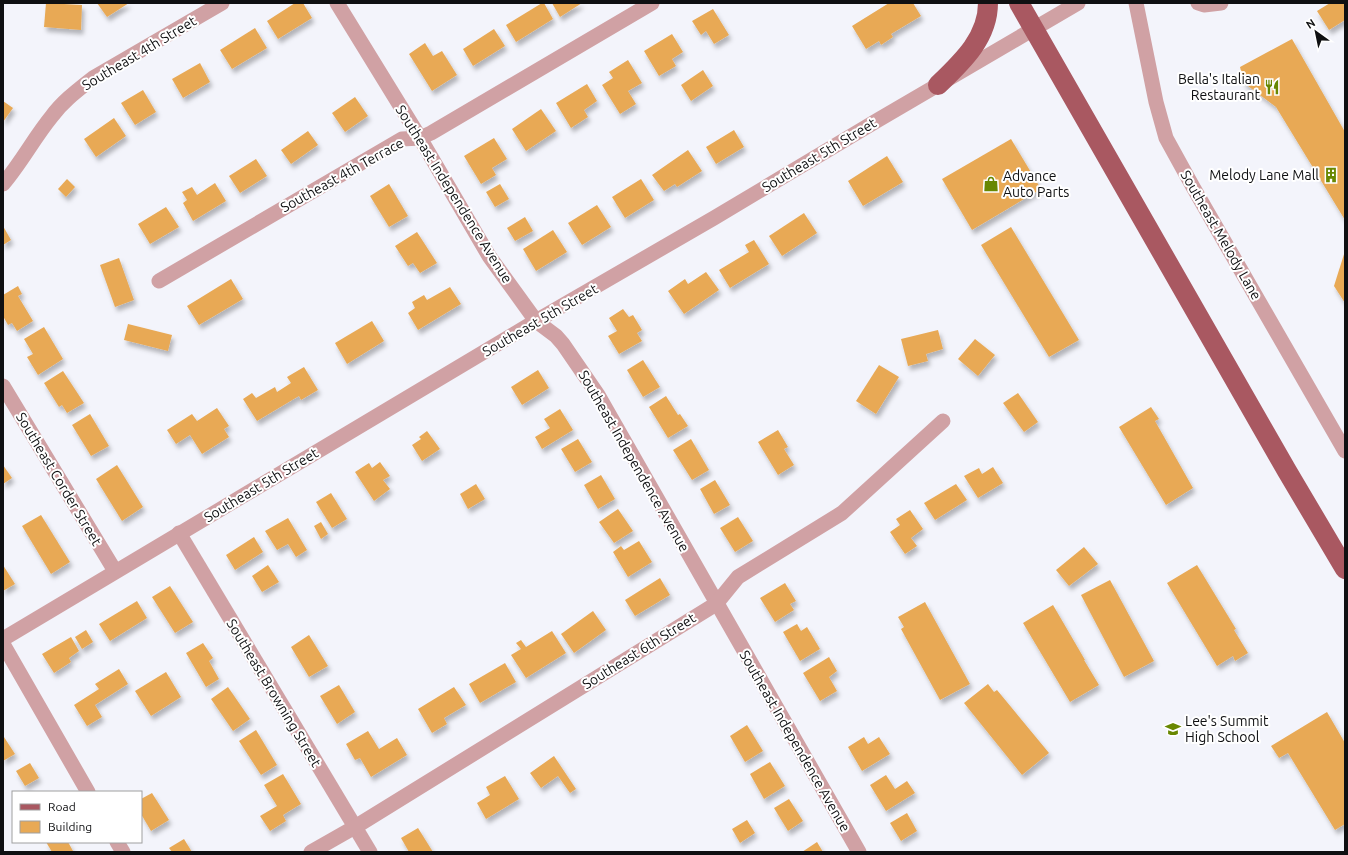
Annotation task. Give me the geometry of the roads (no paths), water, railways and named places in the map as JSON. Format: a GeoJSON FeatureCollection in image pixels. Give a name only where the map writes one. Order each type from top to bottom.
{"type":"FeatureCollection","features":[{"type":"Feature","properties":{"kind":"main road"},"geometry":{"type":"LineString","coordinates":[[938,85],[960,64],[977,41],[986,21],[988,3]]}},
{"type":"Feature","properties":{"kind":"main road"},"geometry":{"type":"LineString","coordinates":[[1019,3],[1287,471],[1345,568]]}},
{"type":"Feature","properties":{"kind":"street","name":"Southeast 4th Street"},"geometry":{"type":"LineString","coordinates":[[3,184],[62,103],[93,78],[222,3]]}},
{"type":"Feature","properties":{"kind":"street","name":"Southeast Independence Avenue"},"geometry":{"type":"LineString","coordinates":[[337,3],[420,138],[489,256],[536,321],[556,336],[598,395],[859,852]]}},
{"type":"Feature","properties":{"kind":"street","name":"Southeast 4th Terrace"},"geometry":{"type":"LineString","coordinates":[[159,281],[402,139],[420,138],[431,133],[652,3]]}},
{"type":"Feature","properties":{"kind":"street","name":"Southeast 5th Street"},"geometry":{"type":"LineString","coordinates":[[3,639],[536,321],[714,218],[1078,3]]}},
{"type":"Feature","properties":{"kind":"street","name":"Southeast Melody Lane"},"geometry":{"type":"LineString","coordinates":[[1136,3],[1156,102],[1166,138],[1193,188],[1345,452]]}},
{"type":"Feature","properties":{"kind":"street"},"geometry":{"type":"LineString","coordinates":[[1198,3],[1204,5],[1221,3]]}},
{"type":"Feature","properties":{"kind":"street","name":"Southeast Corder Street"},"geometry":{"type":"LineString","coordinates":[[3,386],[115,571]]}},
{"type":"Feature","properties":{"kind":"street","name":"Southeast 6th Street"},"geometry":{"type":"LineString","coordinates":[[311,852],[716,604],[738,577],[842,513],[943,421]]}},
{"type":"Feature","properties":{"kind":"street","name":"Southeast Browning Street"},"geometry":{"type":"LineString","coordinates":[[179,534],[370,852]]}},
{"type":"Feature","properties":{"kind":"street"},"geometry":{"type":"LineString","coordinates":[[3,644],[87,791]]}},
{"type":"Feature","properties":{"kind":"street"},"geometry":{"type":"LineString","coordinates":[[118,843],[123,852]]}},
{"type":"Feature","properties":{"kind":"place","name":"Bella's Italian Restaurant"},"geometry":{"type":"Point","coordinates":[1272,87]}},
{"type":"Feature","properties":{"kind":"place","name":"Melody Lane Mall"},"geometry":{"type":"Point","coordinates":[1331,175]}},
{"type":"Feature","properties":{"kind":"place","name":"Advance Auto Parts"},"geometry":{"type":"Point","coordinates":[991,184]}},
{"type":"Feature","properties":{"kind":"place","name":"Lee's Summit High School"},"geometry":{"type":"Point","coordinates":[1173,729]}}]}
